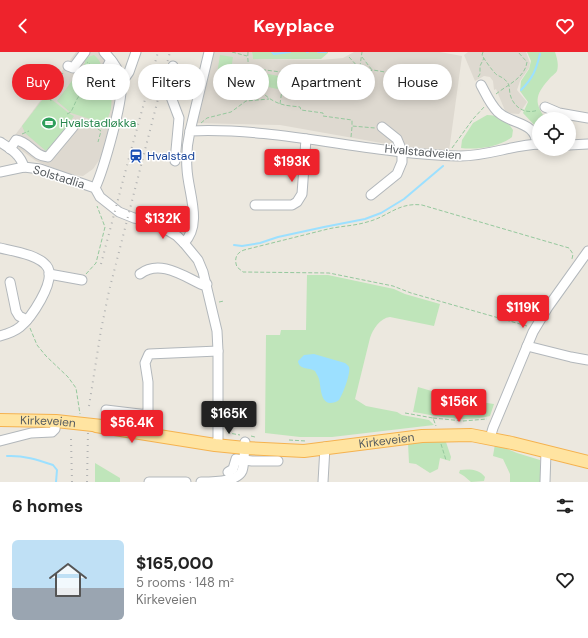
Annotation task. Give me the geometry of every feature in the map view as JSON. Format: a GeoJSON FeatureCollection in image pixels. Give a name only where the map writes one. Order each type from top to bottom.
{"type":"FeatureCollection","features":[{"type":"Feature","properties":{"kind":"main road","name":"Kirkeveien"},"geometry":{"type":"LineString","coordinates":[[0,420],[56,421],[215,441],[244,450],[325,447],[439,435],[471,435],[490,438],[588,462]]}},
{"type":"Feature","properties":{"kind":"street"},"geometry":{"type":"LineString","coordinates":[[104,52],[114,64]]}},
{"type":"Feature","properties":{"kind":"street"},"geometry":{"type":"LineString","coordinates":[[130,69],[136,52]]}},
{"type":"Feature","properties":{"kind":"street"},"geometry":{"type":"LineString","coordinates":[[209,52],[194,129],[187,146],[186,166],[194,222],[190,236],[184,243],[198,260],[207,284],[217,331],[218,419],[215,441]]}},
{"type":"Feature","properties":{"kind":"street"},"geometry":{"type":"LineString","coordinates":[[68,66],[73,68],[83,55]]}},
{"type":"Feature","properties":{"kind":"street"},"geometry":{"type":"LineString","coordinates":[[109,64],[111,60]]}},
{"type":"Feature","properties":{"kind":"street"},"geometry":{"type":"LineString","coordinates":[[479,82],[497,112],[530,128],[532,131]]}},
{"type":"Feature","properties":{"kind":"street"},"geometry":{"type":"LineString","coordinates":[[95,188],[101,173],[120,100]]}},
{"type":"Feature","properties":{"kind":"street"},"geometry":{"type":"LineString","coordinates":[[172,100],[179,118],[175,161]]}},
{"type":"Feature","properties":{"kind":"street"},"geometry":{"type":"LineString","coordinates":[[545,107],[559,113],[588,118]]}},
{"type":"Feature","properties":{"kind":"street"},"geometry":{"type":"LineString","coordinates":[[10,148],[16,140],[22,141],[38,154],[48,156],[73,127]]}},
{"type":"Feature","properties":{"kind":"street"},"geometry":{"type":"LineString","coordinates":[[371,195],[397,174],[401,168],[402,151],[397,139],[382,127]]}},
{"type":"Feature","properties":{"kind":"street","name":"Hvalstadveien"},"geometry":{"type":"LineString","coordinates":[[194,129],[268,133],[402,151],[460,156],[475,155],[532,145]]}},
{"type":"Feature","properties":{"kind":"street"},"geometry":{"type":"LineString","coordinates":[[255,205],[292,205],[300,199],[303,184],[306,138]]}},
{"type":"Feature","properties":{"kind":"street","name":"Solstadlia"},"geometry":{"type":"LineString","coordinates":[[0,142],[10,148],[22,159],[24,167],[40,169],[95,188],[100,197],[119,212],[134,218],[154,222],[177,236],[184,243]]}},
{"type":"Feature","properties":{"kind":"street"},"geometry":{"type":"LineString","coordinates":[[576,145],[588,144]]}},
{"type":"Feature","properties":{"kind":"street"},"geometry":{"type":"LineString","coordinates":[[0,172],[24,167]]}},
{"type":"Feature","properties":{"kind":"street"},"geometry":{"type":"LineString","coordinates":[[0,248],[29,255],[39,260],[48,267],[49,274],[44,292],[27,320],[20,327],[8,334],[0,336]]}},
{"type":"Feature","properties":{"kind":"street"},"geometry":{"type":"LineString","coordinates":[[490,438],[533,332],[548,307],[588,251]]}},
{"type":"Feature","properties":{"kind":"street"},"geometry":{"type":"LineString","coordinates":[[140,274],[146,269],[156,267],[169,269],[203,285],[207,284]]}},
{"type":"Feature","properties":{"kind":"street"},"geometry":{"type":"LineString","coordinates":[[49,274],[82,280]]}},
{"type":"Feature","properties":{"kind":"street"},"geometry":{"type":"LineString","coordinates":[[10,282],[16,311],[19,316],[27,320]]}},
{"type":"Feature","properties":{"kind":"street"},"geometry":{"type":"LineString","coordinates":[[527,346],[571,358],[588,360]]}},
{"type":"Feature","properties":{"kind":"street"},"geometry":{"type":"LineString","coordinates":[[106,410],[148,415],[148,382],[146,363],[149,354],[218,352]]}},
{"type":"Feature","properties":{"kind":"street"},"geometry":{"type":"LineString","coordinates":[[0,441],[31,433],[52,432],[55,429],[56,421]]}},
{"type":"Feature","properties":{"kind":"street"},"geometry":{"type":"LineString","coordinates":[[323,482],[325,447]]}},
{"type":"Feature","properties":{"kind":"street"},"geometry":{"type":"LineString","coordinates":[[244,450],[278,461]]}},
{"type":"Feature","properties":{"kind":"street"},"geometry":{"type":"LineString","coordinates":[[228,472],[234,469],[236,459],[244,450]]}},
{"type":"Feature","properties":{"kind":"street"},"geometry":{"type":"LineString","coordinates":[[201,482],[233,480],[241,474],[244,450]]}},
{"type":"Feature","properties":{"kind":"street"},"geometry":{"type":"LineString","coordinates":[[545,482],[546,452]]}},
{"type":"Feature","properties":{"kind":"street"},"geometry":{"type":"LineString","coordinates":[[149,482],[186,482]]}},
{"type":"Feature","properties":{"kind":"path"},"geometry":{"type":"LineString","coordinates":[[232,52],[248,56]]}},
{"type":"Feature","properties":{"kind":"path"},"geometry":{"type":"LineString","coordinates":[[248,52],[249,64]]}},
{"type":"Feature","properties":{"kind":"path"},"geometry":{"type":"LineString","coordinates":[[361,64],[362,52]]}},
{"type":"Feature","properties":{"kind":"path"},"geometry":{"type":"LineString","coordinates":[[483,52],[482,55],[497,75],[501,76],[509,84],[510,95],[516,106],[524,111],[534,112],[545,107]]}},
{"type":"Feature","properties":{"kind":"path"},"geometry":{"type":"LineString","coordinates":[[496,94],[518,78],[526,65],[527,62],[518,52]]}},
{"type":"Feature","properties":{"kind":"path"},"geometry":{"type":"LineString","coordinates":[[67,114],[71,112],[77,99],[97,70],[83,55]]}},
{"type":"Feature","properties":{"kind":"path"},"geometry":{"type":"LineString","coordinates":[[349,57],[355,64]]}},
{"type":"Feature","properties":{"kind":"path"},"geometry":{"type":"LineString","coordinates":[[362,57],[366,64]]}},
{"type":"Feature","properties":{"kind":"path"},"geometry":{"type":"LineString","coordinates":[[479,82],[480,66],[484,58]]}},
{"type":"Feature","properties":{"kind":"path"},"geometry":{"type":"LineString","coordinates":[[51,101],[50,97],[53,88],[68,66]]}},
{"type":"Feature","properties":{"kind":"path"},"geometry":{"type":"LineString","coordinates":[[269,99],[280,104],[300,107],[301,110],[322,113],[323,116],[352,120],[351,140]]}},
{"type":"Feature","properties":{"kind":"path"},"geometry":{"type":"LineString","coordinates":[[194,129],[207,118],[231,112],[246,101],[258,100]]}},
{"type":"Feature","properties":{"kind":"path"},"geometry":{"type":"LineString","coordinates":[[280,104],[281,100]]}},
{"type":"Feature","properties":{"kind":"path"},"geometry":{"type":"LineString","coordinates":[[451,149],[473,119],[490,102]]}},
{"type":"Feature","properties":{"kind":"path"},"geometry":{"type":"LineString","coordinates":[[73,127],[92,125],[100,131],[98,142]]}},
{"type":"Feature","properties":{"kind":"path"},"geometry":{"type":"LineString","coordinates":[[352,126],[367,128],[382,127]]}},
{"type":"Feature","properties":{"kind":"path"},"geometry":{"type":"LineString","coordinates":[[82,280],[96,263],[105,227],[95,201]]}},
{"type":"Feature","properties":{"kind":"path"},"geometry":{"type":"LineString","coordinates":[[527,326],[411,293],[393,286],[330,273],[243,272],[237,267],[236,258],[237,254],[244,250],[329,229],[368,222],[384,216],[399,207],[413,204],[422,205],[568,248],[573,254],[572,259]]}},
{"type":"Feature","properties":{"kind":"path"},"geometry":{"type":"LineString","coordinates":[[216,302],[224,301]]}},
{"type":"Feature","properties":{"kind":"path"},"geometry":{"type":"LineString","coordinates":[[27,320],[37,345],[68,377],[76,388],[78,408],[81,418]]}},
{"type":"Feature","properties":{"kind":"path"},"geometry":{"type":"LineString","coordinates":[[405,413],[463,421],[487,419],[491,416]]}},
{"type":"Feature","properties":{"kind":"path"},"geometry":{"type":"LineString","coordinates":[[433,418],[446,460]]}},
{"type":"Feature","properties":{"kind":"shaded area"},"geometry":{"type":"Polygon","coordinates":[[[76,52],[101,52],[111,64],[72,64],[72,100],[116,100],[104,153],[93,169],[83,176],[71,175],[36,161],[10,142],[41,100],[64,100],[64,68],[76,52]]]}},
{"type":"Feature","properties":{"kind":"shaded area"},"geometry":{"type":"Polygon","coordinates":[[[211,52],[252,52],[253,59],[321,60],[343,58],[354,52],[440,52],[462,56],[449,151],[404,147],[280,125],[195,123],[200,100],[205,100],[205,79],[211,52]]]}},
{"type":"Feature","properties":{"kind":"shaded area"},"geometry":{"type":"Polygon","coordinates":[[[468,52],[526,52],[530,63],[529,68],[520,81],[517,90],[527,102],[519,114],[506,113],[496,89],[494,90],[493,81],[490,77],[484,76],[475,81],[464,55],[468,52]]]}},
{"type":"Feature","properties":{"kind":"green space"},"geometry":{"type":"Polygon","coordinates":[[[252,52],[328,53],[321,59],[253,59],[252,52]]]}},
{"type":"Feature","properties":{"kind":"green space"},"geometry":{"type":"Polygon","coordinates":[[[527,52],[555,52],[558,62],[557,71],[539,93],[538,102],[542,112],[532,112],[532,123],[523,113],[528,102],[520,91],[521,81],[529,69],[531,61],[527,52]]]}},
{"type":"Feature","properties":{"kind":"green space"},"geometry":{"type":"Polygon","coordinates":[[[94,55],[101,64],[84,64],[85,58],[94,55]]]}},
{"type":"Feature","properties":{"kind":"green space"},"geometry":{"type":"Polygon","coordinates":[[[220,55],[233,57],[232,64],[219,64],[220,55]]]}},
{"type":"Feature","properties":{"kind":"green space"},"geometry":{"type":"Polygon","coordinates":[[[269,74],[277,76],[277,89],[269,87],[269,74]]]}},
{"type":"Feature","properties":{"kind":"green space"},"geometry":{"type":"Polygon","coordinates":[[[72,81],[72,100],[112,100],[111,109],[106,124],[71,113],[57,101],[64,100],[64,92],[72,81]]]}},
{"type":"Feature","properties":{"kind":"green space"},"geometry":{"type":"Polygon","coordinates":[[[42,100],[52,100],[74,116],[61,135],[46,151],[25,133],[22,126],[42,100]]]}},
{"type":"Feature","properties":{"kind":"green space"},"geometry":{"type":"Polygon","coordinates":[[[487,115],[496,116],[506,121],[513,130],[512,137],[501,143],[488,147],[474,149],[461,148],[462,140],[473,123],[487,115]]]}},
{"type":"Feature","properties":{"kind":"green space"},"geometry":{"type":"Polygon","coordinates":[[[307,275],[328,275],[394,289],[405,294],[440,304],[434,326],[390,317],[383,319],[377,324],[370,338],[355,399],[366,406],[429,420],[434,425],[332,437],[300,437],[265,433],[266,335],[280,335],[281,330],[306,330],[307,275]]]}},
{"type":"Feature","properties":{"kind":"green space"},"geometry":{"type":"Polygon","coordinates":[[[418,387],[459,399],[494,404],[490,416],[471,419],[452,418],[413,412],[418,387]]]}},
{"type":"Feature","properties":{"kind":"green space"},"geometry":{"type":"Polygon","coordinates":[[[445,439],[451,457],[450,461],[440,458],[438,469],[430,473],[416,464],[409,463],[408,443],[445,439]]]}},
{"type":"Feature","properties":{"kind":"green space"},"geometry":{"type":"Polygon","coordinates":[[[495,444],[540,460],[540,482],[510,482],[510,474],[503,459],[493,456],[495,444]]]}},
{"type":"Feature","properties":{"kind":"green space"},"geometry":{"type":"Polygon","coordinates":[[[95,463],[120,478],[120,482],[95,482],[95,463]]]}},
{"type":"Feature","properties":{"kind":"green space"},"geometry":{"type":"Polygon","coordinates":[[[460,470],[480,472],[485,477],[484,481],[471,482],[459,473],[460,470]]]}},
{"type":"Feature","properties":{"kind":"water"},"geometry":{"type":"Polygon","coordinates":[[[314,354],[345,363],[349,367],[349,374],[341,397],[334,403],[324,400],[319,379],[315,371],[302,367],[299,364],[298,361],[304,355],[314,354]]]}},
{"type":"Feature","properties":{"kind":"waterway"},"geometry":{"type":"LineString","coordinates":[[272,52],[274,54],[290,52]]}},
{"type":"Feature","properties":{"kind":"waterway"},"geometry":{"type":"LineString","coordinates":[[318,52],[326,52]]}},
{"type":"Feature","properties":{"kind":"waterway"},"geometry":{"type":"LineString","coordinates":[[521,90],[534,74],[540,54]]}},
{"type":"Feature","properties":{"kind":"waterway"},"geometry":{"type":"LineString","coordinates":[[234,245],[242,246],[260,243],[278,237],[365,219],[381,213],[404,199],[443,166]]}},
{"type":"Feature","properties":{"kind":"waterway"},"geometry":{"type":"LineString","coordinates":[[7,456],[25,457],[53,465],[57,470],[56,482]]}},
{"type":"Feature","properties":{"kind":"railway"},"geometry":{"type":"LineString","coordinates":[[101,264],[158,52]]}},
{"type":"Feature","properties":{"kind":"railway"},"geometry":{"type":"LineString","coordinates":[[89,406],[109,291],[170,52]]}},
{"type":"Feature","properties":{"kind":"railway"},"geometry":{"type":"LineString","coordinates":[[87,482],[88,432]]}},
{"type":"Feature","properties":{"kind":"railway"},"geometry":{"type":"LineString","coordinates":[[71,439],[72,482]]}},
{"type":"Feature","properties":{"kind":"place","name":"Hvalstadløkka"},"geometry":{"type":"Point","coordinates":[49,123]}},
{"type":"Feature","properties":{"kind":"place","name":"Hvalstad"},"geometry":{"type":"Point","coordinates":[136,156]}}]}
